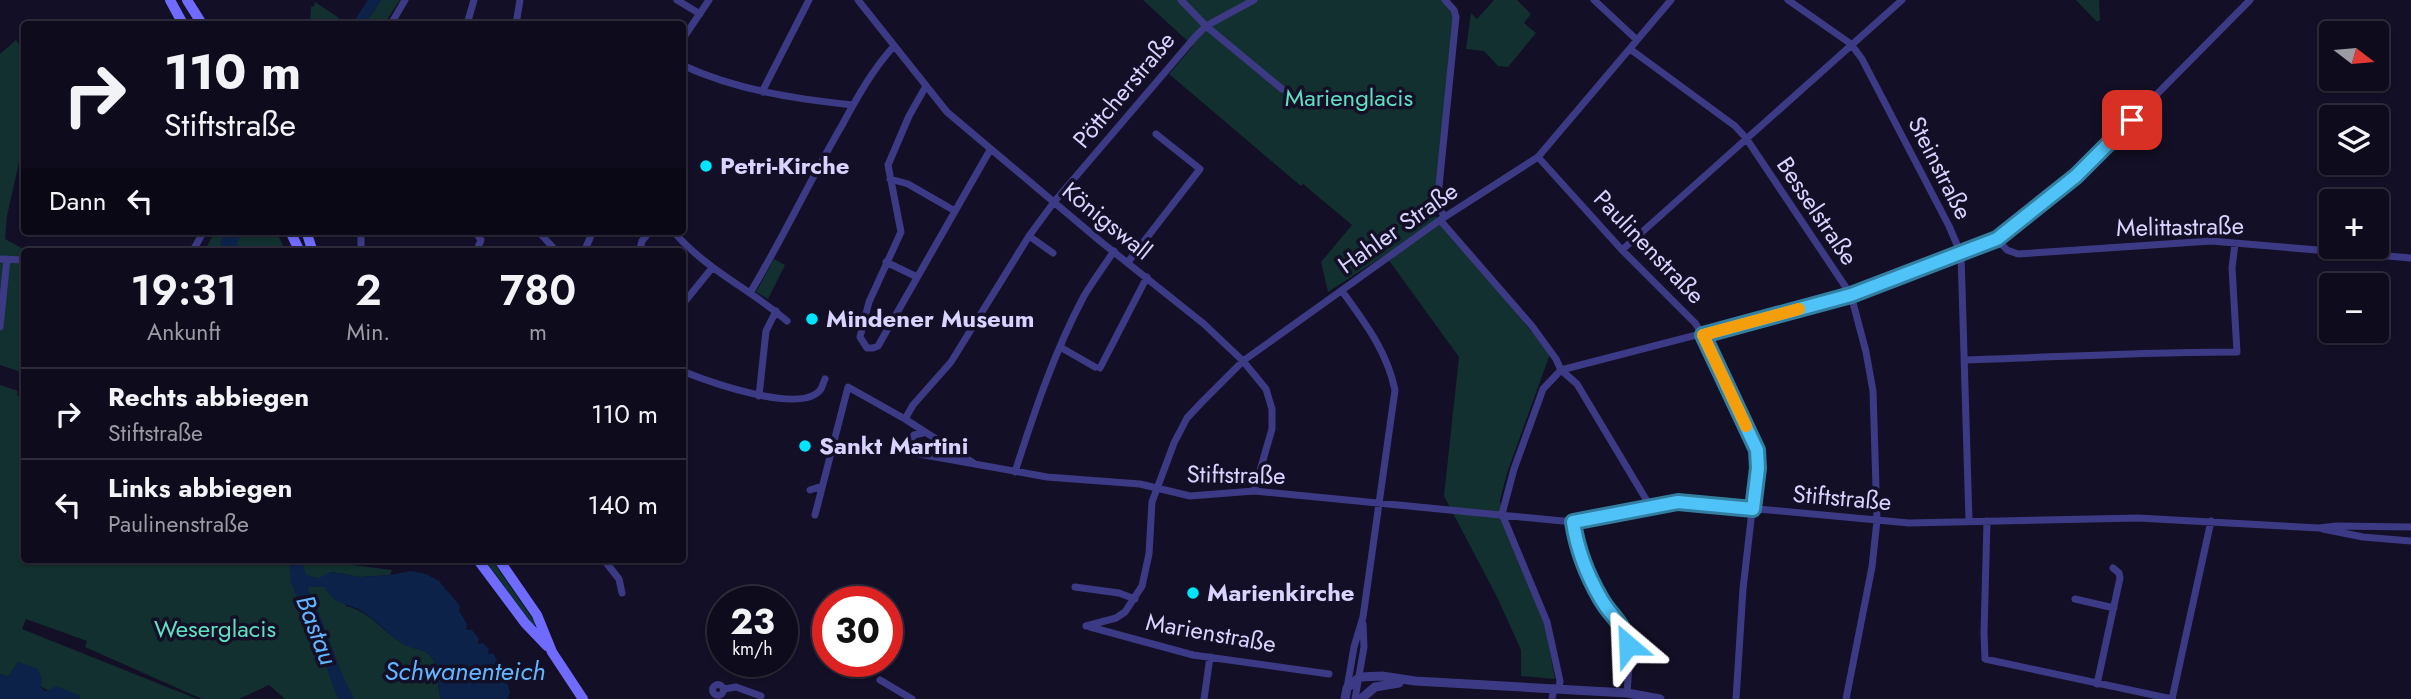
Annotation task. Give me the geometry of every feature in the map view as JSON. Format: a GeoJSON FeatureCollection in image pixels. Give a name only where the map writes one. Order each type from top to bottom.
{"type":"FeatureCollection","features":[{"type":"Feature","properties":{"kind":"main road"},"geometry":{"type":"LineString","coordinates":[[170,0],[181,21]]}},
{"type":"Feature","properties":{"kind":"main road"},"geometry":{"type":"LineString","coordinates":[[187,0],[200,21]]}},
{"type":"Feature","properties":{"kind":"main road"},"geometry":{"type":"LineString","coordinates":[[480,563],[525,623],[552,652],[583,699]]}},
{"type":"Feature","properties":{"kind":"main road"},"geometry":{"type":"LineString","coordinates":[[501,563],[537,615],[552,652]]}},
{"type":"Feature","properties":{"kind":"street"},"geometry":{"type":"LineString","coordinates":[[393,21],[405,0]]}},
{"type":"Feature","properties":{"kind":"street"},"geometry":{"type":"LineString","coordinates":[[468,21],[474,0]]}},
{"type":"Feature","properties":{"kind":"street"},"geometry":{"type":"LineString","coordinates":[[516,21],[520,0]]}},
{"type":"Feature","properties":{"kind":"street"},"geometry":{"type":"LineString","coordinates":[[677,0],[700,14]]}},
{"type":"Feature","properties":{"kind":"street"},"geometry":{"type":"LineString","coordinates":[[686,34],[709,0]]}},
{"type":"Feature","properties":{"kind":"street"},"geometry":{"type":"LineString","coordinates":[[762,92],[809,0]]}},
{"type":"Feature","properties":{"kind":"street","name":"Königswall"},"geometry":{"type":"LineString","coordinates":[[858,0],[947,112],[1204,324],[1244,361],[1266,389],[1272,409],[1270,440],[1254,491]]}},
{"type":"Feature","properties":{"kind":"street"},"geometry":{"type":"LineString","coordinates":[[1181,0],[1206,26],[1282,89]]}},
{"type":"Feature","properties":{"kind":"street"},"geometry":{"type":"LineString","coordinates":[[1206,26],[1254,0]]}},
{"type":"Feature","properties":{"kind":"street"},"geometry":{"type":"LineString","coordinates":[[1445,0],[1457,17],[1437,206],[1443,218],[1532,326],[1561,370],[1577,384],[1650,506]]}},
{"type":"Feature","properties":{"kind":"street"},"geometry":{"type":"LineString","coordinates":[[1594,0],[1637,40]]}},
{"type":"Feature","properties":{"kind":"street","name":"Hahler Straße"},"geometry":{"type":"LineString","coordinates":[[1135,598],[1147,570],[1150,515],[1156,489],[1187,418],[1244,361],[1443,218],[1538,157],[1671,0]]}},
{"type":"Feature","properties":{"kind":"street","name":"Steinstraße"},"geometry":{"type":"LineString","coordinates":[[1788,0],[1851,44],[1868,71],[1961,254],[1969,521]]}},
{"type":"Feature","properties":{"kind":"street"},"geometry":{"type":"LineString","coordinates":[[1622,250],[1902,0]]}},
{"type":"Feature","properties":{"kind":"street"},"geometry":{"type":"LineString","coordinates":[[1552,699],[1560,681],[1547,622],[1502,514],[1514,469],[1543,389],[1561,370],[1851,295],[1997,239],[2076,176],[2250,0]]}},
{"type":"Feature","properties":{"kind":"street","name":"Pöttcherstraße"},"geometry":{"type":"LineString","coordinates":[[905,419],[913,405],[951,362],[1029,236],[1054,202],[1206,26]]}},
{"type":"Feature","properties":{"kind":"street"},"geometry":{"type":"LineString","coordinates":[[750,293],[853,105],[875,69],[894,46]]}},
{"type":"Feature","properties":{"kind":"street","name":"Besselstraße"},"geometry":{"type":"LineString","coordinates":[[1630,49],[1723,115],[1746,138],[1851,295],[1873,391],[1877,520],[1872,567],[1846,699]]}},
{"type":"Feature","properties":{"kind":"street"},"geometry":{"type":"LineString","coordinates":[[686,67],[762,92],[853,105]]}},
{"type":"Feature","properties":{"kind":"street"},"geometry":{"type":"LineString","coordinates":[[926,86],[909,116],[888,165],[901,232],[865,316],[860,337],[867,348],[878,346],[990,150]]}},
{"type":"Feature","properties":{"kind":"street"},"geometry":{"type":"LineString","coordinates":[[1128,261],[1200,169],[1156,134]]}},
{"type":"Feature","properties":{"kind":"street","name":"Paulinenstraße"},"geometry":{"type":"LineString","coordinates":[[1538,157],[1622,250],[1695,323],[1757,450],[1758,468],[1743,589],[1736,699]]}},
{"type":"Feature","properties":{"kind":"street"},"geometry":{"type":"LineString","coordinates":[[890,179],[908,184],[955,211]]}},
{"type":"Feature","properties":{"kind":"street"},"geometry":{"type":"LineString","coordinates":[[542,235],[553,248]]}},
{"type":"Feature","properties":{"kind":"street"},"geometry":{"type":"LineString","coordinates":[[677,235],[712,268],[787,321]]}},
{"type":"Feature","properties":{"kind":"street"},"geometry":{"type":"LineString","coordinates":[[1029,236],[1053,253]]}},
{"type":"Feature","properties":{"kind":"street","name":"Melittastraße"},"geometry":{"type":"LineString","coordinates":[[1997,239],[2007,250],[2018,254],[2211,241],[2411,258]]}},
{"type":"Feature","properties":{"kind":"street"},"geometry":{"type":"LineString","coordinates":[[1966,360],[2136,352],[2237,352],[2233,292],[2235,243]]}},
{"type":"Feature","properties":{"kind":"street"},"geometry":{"type":"LineString","coordinates":[[1015,472],[1060,347],[1086,293],[1114,251]]}},
{"type":"Feature","properties":{"kind":"street"},"geometry":{"type":"LineString","coordinates":[[0,327],[3,259],[21,260]]}},
{"type":"Feature","properties":{"kind":"street"},"geometry":{"type":"LineString","coordinates":[[886,262],[917,277]]}},
{"type":"Feature","properties":{"kind":"street"},"geometry":{"type":"LineString","coordinates":[[686,300],[712,268]]}},
{"type":"Feature","properties":{"kind":"street"},"geometry":{"type":"LineString","coordinates":[[1060,347],[1097,367],[1147,277]]}},
{"type":"Feature","properties":{"kind":"street"},"geometry":{"type":"LineString","coordinates":[[1342,291],[1383,349],[1395,390],[1363,617],[1352,654],[1345,699]]}},
{"type":"Feature","properties":{"kind":"street"},"geometry":{"type":"LineString","coordinates":[[759,396],[766,331],[776,311]]}},
{"type":"Feature","properties":{"kind":"street"},"geometry":{"type":"LineString","coordinates":[[686,373],[708,382],[759,396],[810,396],[821,389],[825,379]]}},
{"type":"Feature","properties":{"kind":"street"},"geometry":{"type":"LineString","coordinates":[[815,515],[848,387],[979,466]]}},
{"type":"Feature","properties":{"kind":"street","name":"Stiftstraße"},"geometry":{"type":"LineString","coordinates":[[923,433],[911,438],[910,447],[919,454],[1015,472],[1125,482],[1190,496],[1254,491],[1573,522],[1683,502],[1909,523],[2106,517],[2319,528],[2363,537],[2411,541]]}},
{"type":"Feature","properties":{"kind":"street"},"geometry":{"type":"LineString","coordinates":[[810,490],[822,486]]}},
{"type":"Feature","properties":{"kind":"street"},"geometry":{"type":"LineString","coordinates":[[1987,521],[1985,659],[2172,699],[2211,521]]}},
{"type":"Feature","properties":{"kind":"street"},"geometry":{"type":"LineString","coordinates":[[1573,522],[1576,546],[1600,598],[1617,618],[1626,635],[1629,656],[1627,694]]}},
{"type":"Feature","properties":{"kind":"street","name":"Stiftstraße"},"geometry":{"type":"LineString","coordinates":[[2319,528],[2411,527]]}},
{"type":"Feature","properties":{"kind":"street"},"geometry":{"type":"LineString","coordinates":[[606,563],[619,579],[622,593]]}},
{"type":"Feature","properties":{"kind":"street"},"geometry":{"type":"LineString","coordinates":[[2097,684],[2120,578],[2113,568]]}},
{"type":"Feature","properties":{"kind":"street"},"geometry":{"type":"LineString","coordinates":[[1075,587],[1135,598]]}},
{"type":"Feature","properties":{"kind":"street","name":"Marienstraße"},"geometry":{"type":"LineString","coordinates":[[1135,598],[1125,612],[1116,618],[1086,626],[1210,657],[1329,674]]}},
{"type":"Feature","properties":{"kind":"street"},"geometry":{"type":"LineString","coordinates":[[2076,599],[2114,608]]}},
{"type":"Feature","properties":{"kind":"street"},"geometry":{"type":"LineString","coordinates":[[1355,699],[1364,647],[1363,617]]}},
{"type":"Feature","properties":{"kind":"street"},"geometry":{"type":"LineString","coordinates":[[1204,699],[1210,657]]}},
{"type":"Feature","properties":{"kind":"street"},"geometry":{"type":"LineString","coordinates":[[1347,688],[1360,677],[1382,676],[1415,681],[1557,688],[1660,699]]}},
{"type":"Feature","properties":{"kind":"street"},"geometry":{"type":"LineString","coordinates":[[880,680],[912,699]]}},
{"type":"Feature","properties":{"kind":"street"},"geometry":{"type":"LineString","coordinates":[[1361,699],[1375,687],[1415,681]]}},
{"type":"Feature","properties":{"kind":"street"},"geometry":{"type":"LineString","coordinates":[[720,694],[736,687],[761,696]]}},
{"type":"Feature","properties":{"kind":"green space"},"geometry":{"type":"Polygon","coordinates":[[[381,0],[400,0],[386,21],[367,21],[381,0]]]}},
{"type":"Feature","properties":{"kind":"green space","name":"Marienglacis"},"geometry":{"type":"Polygon","coordinates":[[[1143,0],[1445,0],[1459,17],[1433,207],[1436,216],[1550,354],[1507,473],[1500,500],[1502,514],[1544,620],[1555,679],[1521,676],[1521,650],[1497,597],[1444,496],[1459,357],[1385,255],[1328,292],[1321,262],[1352,225],[1303,184],[1301,186],[1169,74],[1193,46],[1143,0]]]}},
{"type":"Feature","properties":{"kind":"green space"},"geometry":{"type":"Polygon","coordinates":[[[1494,0],[1517,0],[1531,14],[1524,23],[1536,33],[1508,67],[1498,66],[1484,51],[1466,49],[1471,13],[1477,19],[1494,0]]]}},
{"type":"Feature","properties":{"kind":"green space"},"geometry":{"type":"Polygon","coordinates":[[[2076,0],[2099,0],[2100,20],[2097,22],[2076,0]]]}},
{"type":"Feature","properties":{"kind":"green space"},"geometry":{"type":"Polygon","coordinates":[[[315,2],[339,18],[336,21],[310,21],[311,7],[315,2]]]}},
{"type":"Feature","properties":{"kind":"green space"},"geometry":{"type":"Polygon","coordinates":[[[16,40],[21,46],[21,153],[7,216],[5,239],[22,248],[21,372],[0,365],[0,54],[16,40]]]}},
{"type":"Feature","properties":{"kind":"green space"},"geometry":{"type":"Polygon","coordinates":[[[213,235],[278,235],[284,248],[206,248],[213,235]]]}},
{"type":"Feature","properties":{"kind":"green space"},"geometry":{"type":"Polygon","coordinates":[[[774,259],[785,265],[768,299],[756,292],[774,259]]]}},
{"type":"Feature","properties":{"kind":"green space","name":"Weserglacis"},"geometry":{"type":"Polygon","coordinates":[[[0,385],[18,391],[17,395],[21,397],[21,563],[337,563],[392,570],[390,575],[360,577],[331,572],[346,606],[371,618],[406,645],[432,657],[437,670],[441,699],[285,699],[269,685],[239,699],[202,699],[85,647],[87,641],[26,619],[22,629],[197,699],[80,699],[79,696],[49,691],[38,684],[18,662],[8,677],[0,674],[0,385]]]}},
{"type":"Feature","properties":{"kind":"green space"},"geometry":{"type":"Polygon","coordinates":[[[487,563],[494,563],[536,624],[533,625],[487,563]]]}},
{"type":"Feature","properties":{"kind":"water"},"geometry":{"type":"Polygon","coordinates":[[[368,0],[381,0],[367,21],[354,21],[368,0]]]}},
{"type":"Feature","properties":{"kind":"water"},"geometry":{"type":"Polygon","coordinates":[[[223,235],[240,235],[236,248],[222,248],[220,243],[223,235]]]}},
{"type":"Feature","properties":{"kind":"water","name":"Schwanenteich"},"geometry":{"type":"Polygon","coordinates":[[[289,563],[303,563],[306,575],[319,578],[331,572],[360,577],[411,571],[426,574],[439,581],[460,606],[459,611],[467,624],[466,630],[472,630],[479,639],[478,644],[483,643],[489,649],[488,654],[493,653],[501,668],[500,672],[505,673],[510,693],[507,699],[441,699],[436,666],[428,654],[407,646],[360,610],[336,600],[325,587],[309,587],[354,699],[338,699],[308,618],[291,582],[289,563]]]}},
{"type":"Feature","properties":{"kind":"water"},"geometry":{"type":"Polygon","coordinates":[[[18,662],[38,669],[42,679],[41,688],[46,691],[57,686],[80,696],[80,699],[0,699],[0,674],[8,677],[18,662]]]}},
{"type":"Feature","properties":{"kind":"slow traffic"},"geometry":{"type":"LineString","coordinates":[[1746,426],[1703,335],[1799,309]]}},
{"type":"Feature","properties":{"kind":"place","name":"Petri-Kirche"},"geometry":{"type":"Point","coordinates":[706,166]}},
{"type":"Feature","properties":{"kind":"place","name":"Mindener Museum"},"geometry":{"type":"Point","coordinates":[812,319]}},
{"type":"Feature","properties":{"kind":"place","name":"Sankt Martini"},"geometry":{"type":"Point","coordinates":[805,446]}},
{"type":"Feature","properties":{"kind":"place","name":"Marienkirche"},"geometry":{"type":"Point","coordinates":[1193,593]}},
{"type":"Feature","properties":{"kind":"route"},"geometry":{"type":"LineString","coordinates":[[1628,645],[1622,625],[1600,598],[1576,546],[1573,522],[1678,502],[1753,509],[1758,468],[1755,443],[1703,335],[1851,295],[1997,239],[2076,176],[2132,120]]}},
{"type":"Feature","properties":{"kind":"water label","name":"Bastau"},"geometry":{"type":"Point","coordinates":[317,630]}}]}
